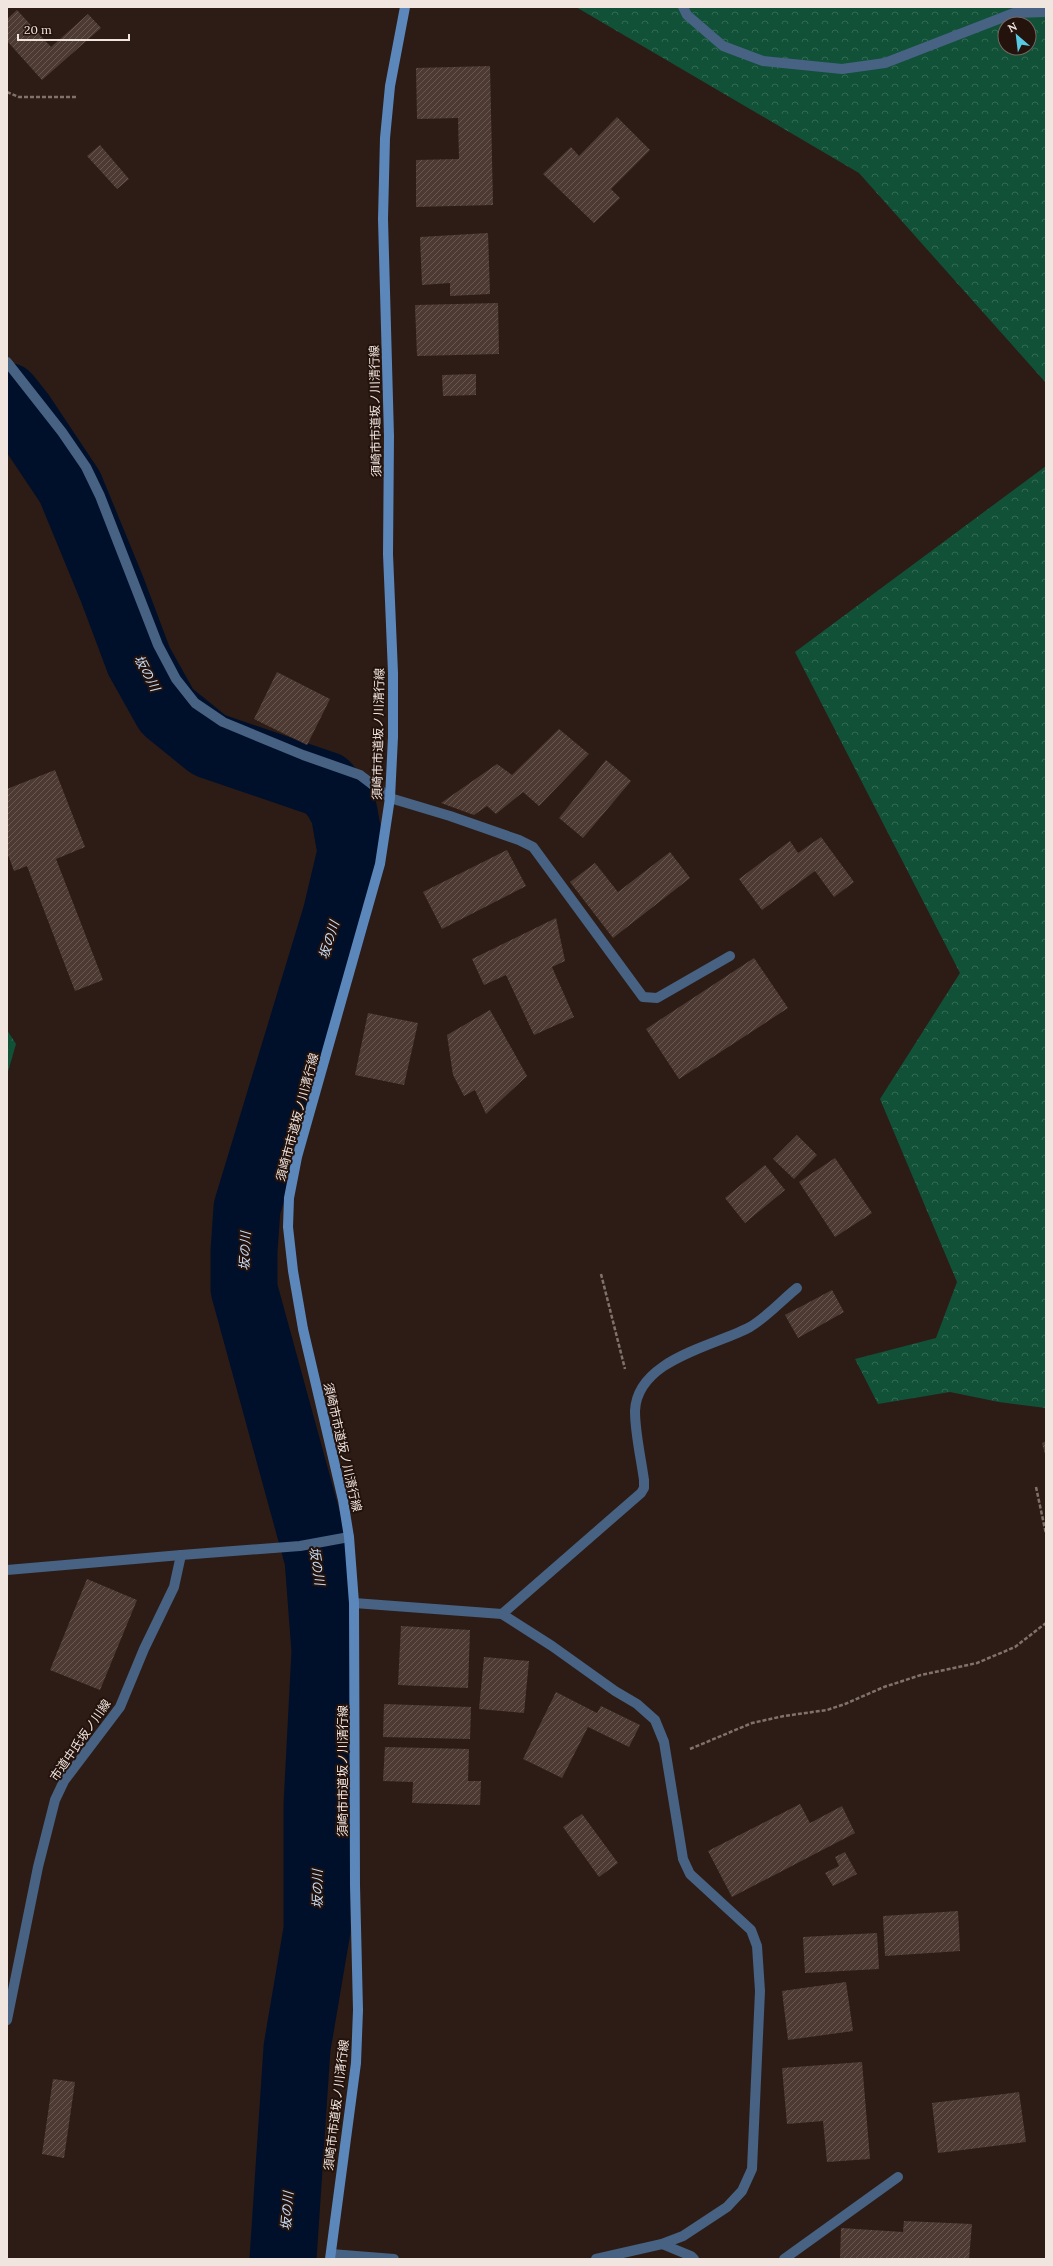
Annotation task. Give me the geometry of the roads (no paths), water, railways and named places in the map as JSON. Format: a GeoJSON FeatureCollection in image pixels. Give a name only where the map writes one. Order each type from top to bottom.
{"type":"FeatureCollection","features":[{"type":"Feature","properties":{"kind":"street","name":"須崎市市道坂ノ川清行線"},"geometry":{"type":"LineString","coordinates":[[330,2256],[356,2055],[358,2010],[355,1885],[354,1603],[349,1537],[331,1445],[303,1329],[293,1272],[288,1227],[289,1198],[297,1157],[380,864],[390,798],[393,737],[393,673],[388,554],[389,436],[383,219],[385,138],[390,86],[405,7]]}},
{"type":"Feature","properties":{"kind":"street"},"geometry":{"type":"LineString","coordinates":[[683,7],[687,14],[723,46],[763,61],[842,69],[885,62],[1014,13],[1046,12]]}},
{"type":"Feature","properties":{"kind":"street"},"geometry":{"type":"LineString","coordinates":[[7,362],[62,432],[86,467],[100,496],[158,645],[176,679],[195,703],[223,722],[303,755],[360,775],[390,798],[450,816],[519,840],[533,847],[643,997],[657,998],[730,956]]}},
{"type":"Feature","properties":{"kind":"street"},"geometry":{"type":"LineString","coordinates":[[502,1614],[641,1493],[644,1488],[644,1480],[635,1410],[641,1392],[655,1374],[676,1359],[702,1346],[750,1326],[797,1288]]}},
{"type":"Feature","properties":{"kind":"street"},"geometry":{"type":"LineString","coordinates":[[7,1570],[300,1546],[334,1541],[349,1537]]}},
{"type":"Feature","properties":{"kind":"street","name":"市道中氏坂ノ川線"},"geometry":{"type":"LineString","coordinates":[[7,2020],[38,1867],[55,1800],[64,1781],[120,1707],[144,1649],[174,1587],[181,1555]]}},
{"type":"Feature","properties":{"kind":"street"},"geometry":{"type":"LineString","coordinates":[[354,1603],[502,1614],[552,1646],[615,1691],[637,1704],[655,1720],[664,1742],[683,1859],[690,1874],[751,1930],[757,1946],[760,1991],[752,2169],[742,2191],[727,2207],[684,2236],[662,2244],[596,2259]]}},
{"type":"Feature","properties":{"kind":"street"},"geometry":{"type":"LineString","coordinates":[[784,2259],[898,2177]]}},
{"type":"Feature","properties":{"kind":"street"},"geometry":{"type":"LineString","coordinates":[[662,2244],[692,2256],[694,2259]]}},
{"type":"Feature","properties":{"kind":"street"},"geometry":{"type":"LineString","coordinates":[[330,2256],[394,2259]]}},
{"type":"Feature","properties":{"kind":"waterway","name":"坂の川"},"geometry":{"type":"LineString","coordinates":[[7,396],[22,415],[70,487],[112,589],[139,661],[167,711],[209,745],[326,785],[337,799],[344,812],[351,852],[336,915],[247,1208],[244,1251],[244,1289],[318,1559],[325,1651],[317,1805],[317,1930],[297,2048],[283,2259]]}}]}
